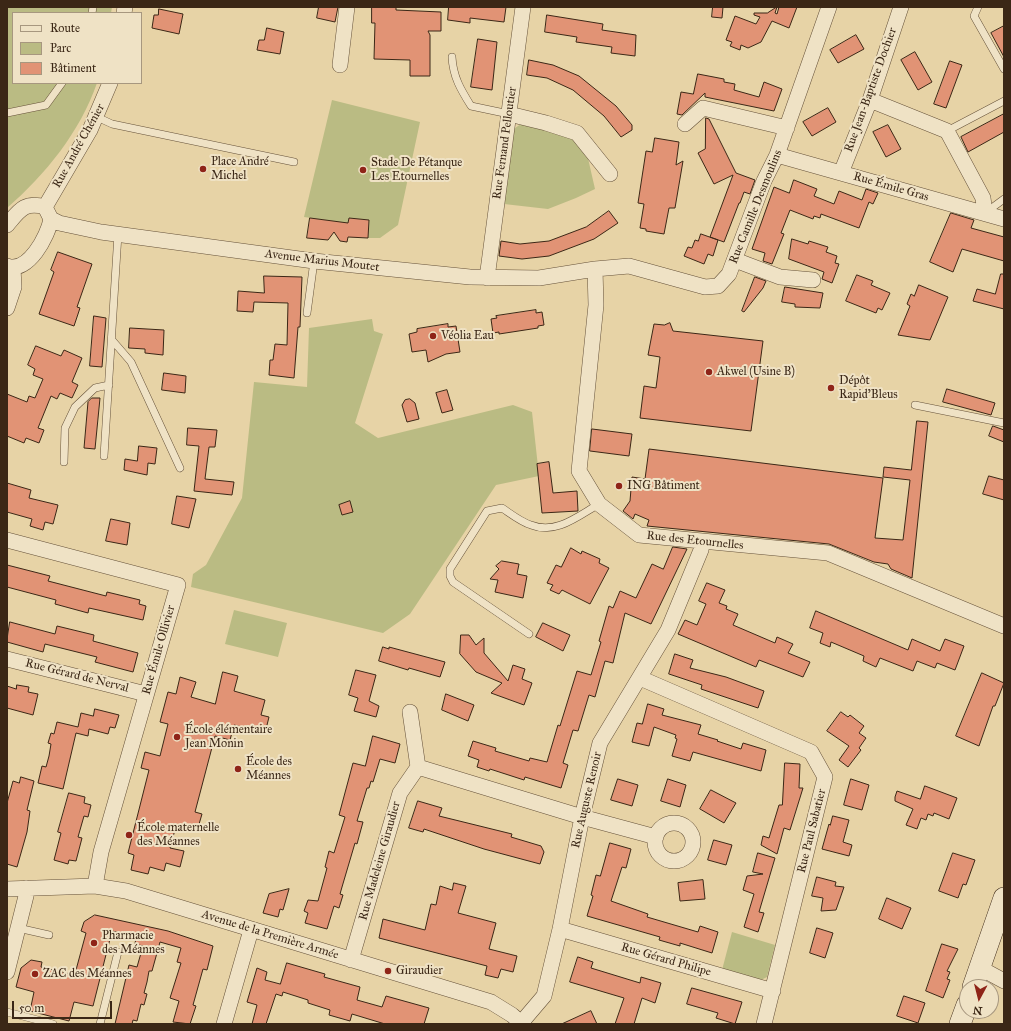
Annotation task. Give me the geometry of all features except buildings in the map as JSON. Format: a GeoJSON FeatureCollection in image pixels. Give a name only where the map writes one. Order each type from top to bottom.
{"type":"FeatureCollection","features":[{"type":"Feature","properties":{"kind":"main road"},"geometry":{"type":"LineString","coordinates":[[977,977],[1004,898]]}},
{"type":"Feature","properties":{"kind":"street"},"geometry":{"type":"LineString","coordinates":[[340,65],[347,7]]}},
{"type":"Feature","properties":{"kind":"street","name":"Rue Fernand Pelloutier"},"geometry":{"type":"LineString","coordinates":[[487,278],[524,7]]}},
{"type":"Feature","properties":{"kind":"street","name":"Rue Camille Desmoulins"},"geometry":{"type":"LineString","coordinates":[[595,269],[629,266],[705,287],[718,286],[729,274],[764,181],[777,155],[829,7]]}},
{"type":"Feature","properties":{"kind":"street","name":"Rue Jean-Baptiste Dochier"},"geometry":{"type":"LineString","coordinates":[[841,173],[870,100],[901,7]]}},
{"type":"Feature","properties":{"kind":"street","name":"Rue André Chénier"},"geometry":{"type":"LineString","coordinates":[[10,267],[29,260],[46,234],[48,213],[97,117],[110,84]]}},
{"type":"Feature","properties":{"kind":"street"},"geometry":{"type":"LineString","coordinates":[[870,100],[947,131],[983,198],[985,214]]}},
{"type":"Feature","properties":{"kind":"street"},"geometry":{"type":"LineString","coordinates":[[685,124],[703,108],[786,128]]}},
{"type":"Feature","properties":{"kind":"street"},"geometry":{"type":"LineString","coordinates":[[509,114],[546,123],[577,133],[610,174]]}},
{"type":"Feature","properties":{"kind":"street","name":"Rue Émile Gras"},"geometry":{"type":"LineString","coordinates":[[777,155],[1004,219]]}},
{"type":"Feature","properties":{"kind":"street","name":"Avenue Marius Moutet"},"geometry":{"type":"LineString","coordinates":[[7,225],[22,208],[37,205],[48,213],[76,227],[314,261],[487,278],[539,278],[595,269]]}},
{"type":"Feature","properties":{"kind":"street"},"geometry":{"type":"LineString","coordinates":[[735,260],[780,277],[813,280]]}},
{"type":"Feature","properties":{"kind":"street"},"geometry":{"type":"LineString","coordinates":[[7,308],[14,287],[10,267]]}},
{"type":"Feature","properties":{"kind":"street","name":"Rue des Etournelles"},"geometry":{"type":"LineString","coordinates":[[595,269],[596,304],[579,471],[599,504],[640,535],[828,553],[1004,626]]}},
{"type":"Feature","properties":{"kind":"street","name":"Rue Émile Ollivier"},"geometry":{"type":"LineString","coordinates":[[7,540],[178,585],[101,852],[95,886]]}},
{"type":"Feature","properties":{"kind":"street","name":"Rue Auguste Renoir"},"geometry":{"type":"LineString","coordinates":[[521,1024],[544,996],[560,929],[582,817],[600,743],[668,630],[701,550],[702,542]]}},
{"type":"Feature","properties":{"kind":"street","name":"Rue Gérard de Nerval"},"geometry":{"type":"LineString","coordinates":[[7,659],[146,694]]}},
{"type":"Feature","properties":{"kind":"street","name":"Rue Paul Sabatier"},"geometry":{"type":"LineString","coordinates":[[640,678],[811,752],[825,777],[764,1024]]}},
{"type":"Feature","properties":{"kind":"street"},"geometry":{"type":"LineString","coordinates":[[410,712],[418,767],[582,817],[656,837]]}},
{"type":"Feature","properties":{"kind":"street","name":"Rue Madeleine Giraudier"},"geometry":{"type":"LineString","coordinates":[[351,960],[400,793],[418,767]]}},
{"type":"Feature","properties":{"kind":"street","name":"Avenue de la Première Armée"},"geometry":{"type":"LineString","coordinates":[[7,889],[95,886],[126,891],[491,1002],[502,1008],[521,1024]]}},
{"type":"Feature","properties":{"kind":"street"},"geometry":{"type":"LineString","coordinates":[[7,972],[26,896],[26,888]]}},
{"type":"Feature","properties":{"kind":"street","name":"Rue Gérard Philipe"},"geometry":{"type":"LineString","coordinates":[[560,929],[773,991]]}},
{"type":"Feature","properties":{"kind":"street"},"geometry":{"type":"LineString","coordinates":[[224,1024],[251,930]]}},
{"type":"Feature","properties":{"kind":"street"},"geometry":{"type":"LineString","coordinates":[[977,977],[1004,981]]}},
{"type":"Feature","properties":{"kind":"lane"},"geometry":{"type":"LineString","coordinates":[[978,7],[974,16],[1004,69]]}},
{"type":"Feature","properties":{"kind":"lane"},"geometry":{"type":"LineString","coordinates":[[452,57],[452,70],[457,83],[471,106],[509,114]]}},
{"type":"Feature","properties":{"kind":"lane"},"geometry":{"type":"LineString","coordinates":[[7,113],[46,105],[61,84]]}},
{"type":"Feature","properties":{"kind":"lane"},"geometry":{"type":"LineString","coordinates":[[947,131],[1004,101]]}},
{"type":"Feature","properties":{"kind":"lane"},"geometry":{"type":"LineString","coordinates":[[97,117],[112,124],[125,127],[294,162]]}},
{"type":"Feature","properties":{"kind":"lane"},"geometry":{"type":"LineString","coordinates":[[985,214],[1004,199]]}},
{"type":"Feature","properties":{"kind":"lane"},"geometry":{"type":"LineString","coordinates":[[104,456],[118,234]]}},
{"type":"Feature","properties":{"kind":"lane"},"geometry":{"type":"LineString","coordinates":[[307,313],[314,261]]}},
{"type":"Feature","properties":{"kind":"lane"},"geometry":{"type":"LineString","coordinates":[[112,340],[131,362],[180,468]]}},
{"type":"Feature","properties":{"kind":"lane"},"geometry":{"type":"LineString","coordinates":[[64,462],[66,428],[75,406],[95,388],[109,385]]}},
{"type":"Feature","properties":{"kind":"lane"},"geometry":{"type":"LineString","coordinates":[[915,405],[1004,423]]}},
{"type":"Feature","properties":{"kind":"lane"},"geometry":{"type":"LineString","coordinates":[[529,634],[453,582],[450,576],[450,569],[487,511],[502,508],[531,525],[552,528],[564,525],[599,504]]}},
{"type":"Feature","properties":{"kind":"lane"},"geometry":{"type":"LineString","coordinates":[[18,928],[49,935]]}},
{"type":"Feature","properties":{"kind":"lane"},"geometry":{"type":"LineString","coordinates":[[100,1024],[118,952]]}},
{"type":"Feature","properties":{"kind":"lane"},"geometry":{"type":"LineString","coordinates":[[7,1012],[53,1024]]}},
{"type":"Feature","properties":{"kind":"green space"},"geometry":{"type":"Polygon","coordinates":[[[7,7],[112,7],[111,12],[12,12],[12,84],[97,84],[81,118],[60,151],[35,181],[7,208],[7,7]]]}},
{"type":"Feature","properties":{"kind":"green space","name":"Stade De Pétanque Les Etournelles"},"geometry":{"type":"Polygon","coordinates":[[[332,100],[420,122],[398,225],[380,238],[368,238],[369,220],[349,218],[348,231],[332,221],[304,217],[332,100]]]}},
{"type":"Feature","properties":{"kind":"green space"},"geometry":{"type":"Polygon","coordinates":[[[521,124],[568,134],[587,154],[595,189],[548,209],[504,204],[509,132],[521,124]]]}},
{"type":"Feature","properties":{"kind":"green space"},"geometry":{"type":"Polygon","coordinates":[[[372,319],[374,331],[383,334],[355,423],[378,438],[513,405],[532,412],[539,476],[496,485],[410,614],[383,633],[191,587],[193,574],[206,565],[242,498],[254,382],[307,387],[309,328],[372,319]]]}},
{"type":"Feature","properties":{"kind":"green space"},"geometry":{"type":"Polygon","coordinates":[[[234,610],[287,623],[278,657],[225,644],[234,610]]]}},
{"type":"Feature","properties":{"kind":"green space"},"geometry":{"type":"Polygon","coordinates":[[[732,932],[775,945],[767,977],[759,981],[722,970],[732,932]]]}},
{"type":"Feature","properties":{"kind":"place","name":"Place André Michel"},"geometry":{"type":"Point","coordinates":[203,169]}},
{"type":"Feature","properties":{"kind":"place","name":"Stade De Pétanque Les Etournelles"},"geometry":{"type":"Point","coordinates":[363,170]}},
{"type":"Feature","properties":{"kind":"place","name":"Véolia Eau"},"geometry":{"type":"Point","coordinates":[433,336]}},
{"type":"Feature","properties":{"kind":"place","name":"Akwel (Usine B)"},"geometry":{"type":"Point","coordinates":[709,372]}},
{"type":"Feature","properties":{"kind":"place","name":"Dépôt Rapid'Bleus"},"geometry":{"type":"Point","coordinates":[831,388]}},
{"type":"Feature","properties":{"kind":"place","name":"ING Bâtiment"},"geometry":{"type":"Point","coordinates":[619,486]}},
{"type":"Feature","properties":{"kind":"place","name":"École élémentaire Jean Monin"},"geometry":{"type":"Point","coordinates":[177,737]}},
{"type":"Feature","properties":{"kind":"place","name":"École des Méannes"},"geometry":{"type":"Point","coordinates":[238,769]}},
{"type":"Feature","properties":{"kind":"place","name":"École maternelle des Méannes"},"geometry":{"type":"Point","coordinates":[129,835]}},
{"type":"Feature","properties":{"kind":"place","name":"Pharmacie des Méannes"},"geometry":{"type":"Point","coordinates":[94,943]}},
{"type":"Feature","properties":{"kind":"place","name":"Giraudier"},"geometry":{"type":"Point","coordinates":[388,971]}},
{"type":"Feature","properties":{"kind":"place","name":"ZAC des Méannes"},"geometry":{"type":"Point","coordinates":[35,974]}}]}
